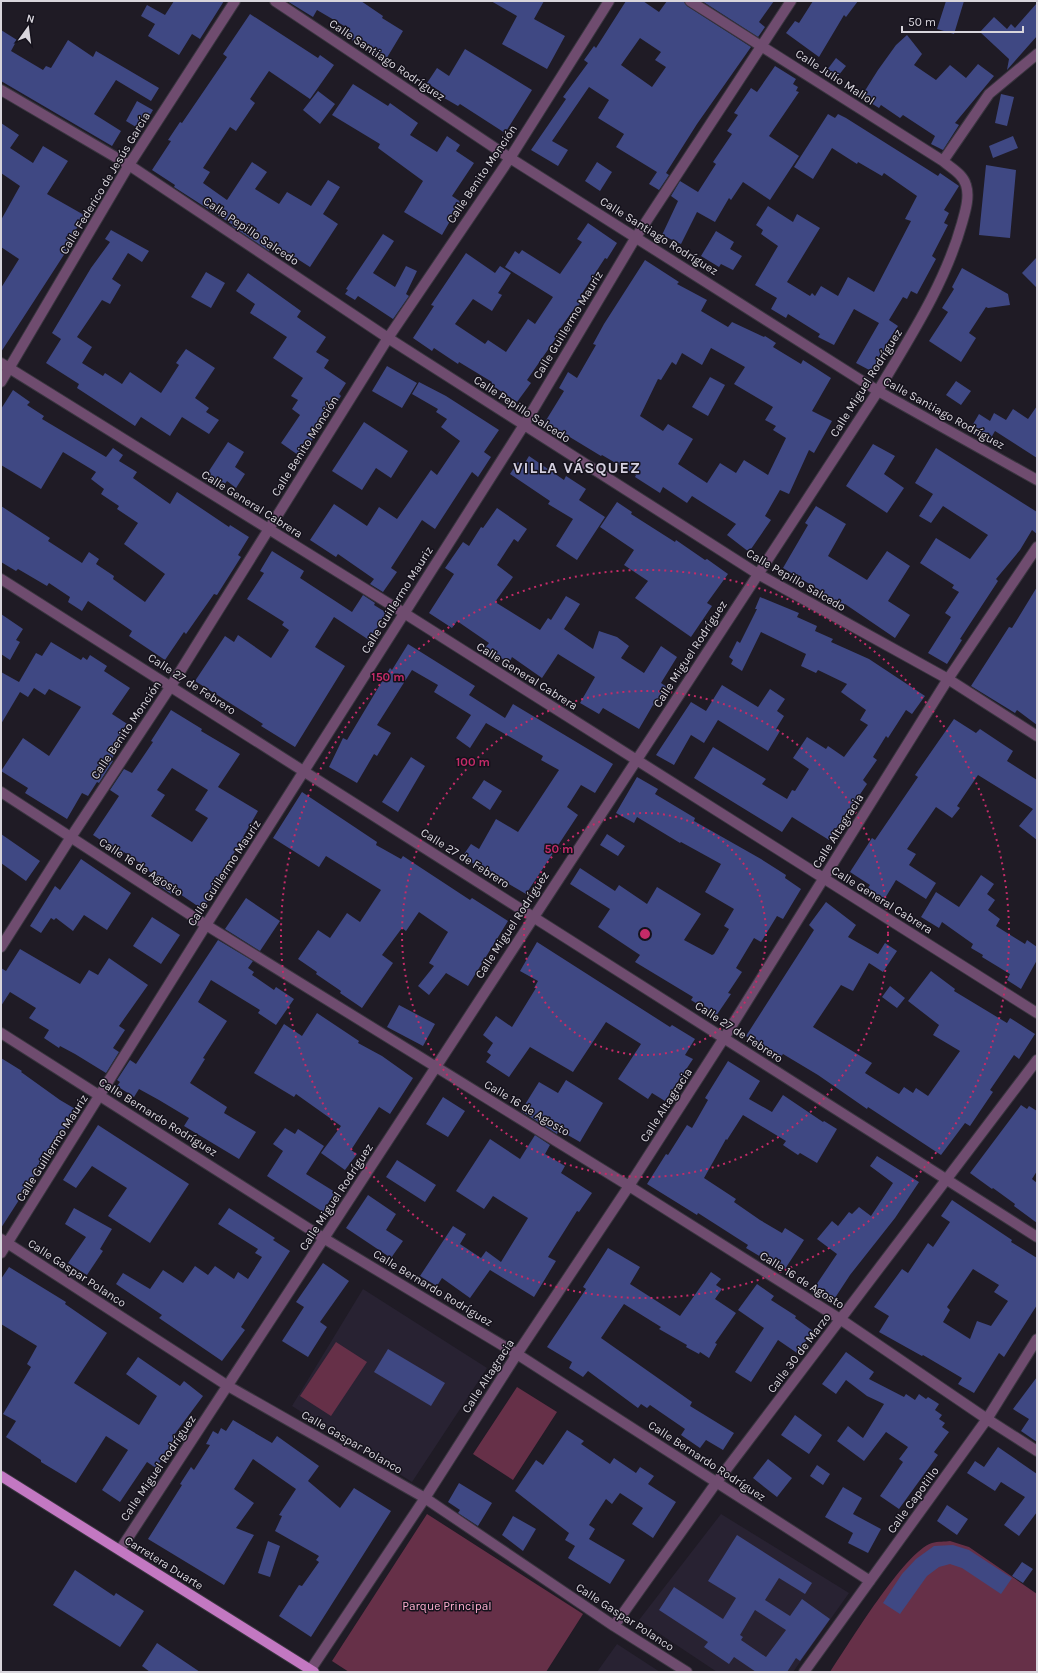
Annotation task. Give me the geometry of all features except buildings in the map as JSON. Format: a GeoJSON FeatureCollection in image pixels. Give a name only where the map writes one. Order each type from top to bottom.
{"type":"FeatureCollection","features":[{"type":"Feature","properties":{"kind":"main road","name":"Carretera Duarte"},"geometry":{"type":"LineString","coordinates":[[1,1476],[311,1671]]}},
{"type":"Feature","properties":{"kind":"street","name":"Calle Federico de Jesús García"},"geometry":{"type":"LineString","coordinates":[[1,382],[5,366],[129,165],[235,1]]}},
{"type":"Feature","properties":{"kind":"street","name":"Calle Santiago Rodríguez"},"geometry":{"type":"LineString","coordinates":[[275,1],[510,158],[878,391],[1037,480]]}},
{"type":"Feature","properties":{"kind":"street","name":"Calle Benito Monción"},"geometry":{"type":"LineString","coordinates":[[1,947],[71,837],[171,686],[388,338],[510,158],[609,1]]}},
{"type":"Feature","properties":{"kind":"street","name":"Calle Julio Mallol"},"geometry":{"type":"LineString","coordinates":[[690,1],[762,45],[943,162],[964,178]]}},
{"type":"Feature","properties":{"kind":"street","name":"Calle Guillermo Mauriz"},"geometry":{"type":"LineString","coordinates":[[1,1253],[4,1241],[100,1095],[206,925],[524,425],[636,237],[791,1]]}},
{"type":"Feature","properties":{"kind":"street"},"geometry":{"type":"LineString","coordinates":[[943,162],[989,94],[1037,54]]}},
{"type":"Feature","properties":{"kind":"street","name":"Calle Pepillo Salcedo"},"geometry":{"type":"LineString","coordinates":[[1,90],[129,165],[388,338],[758,574],[948,679],[1037,736]]}},
{"type":"Feature","properties":{"kind":"street","name":"Calle Miguel Rodríguez"},"geometry":{"type":"LineString","coordinates":[[120,1550],[325,1239],[635,760],[878,391],[941,282],[949,263],[966,210],[967,186],[964,178]]}},
{"type":"Feature","properties":{"kind":"street","name":"Calle General Cabrera"},"geometry":{"type":"LineString","coordinates":[[5,366],[404,613],[1037,1012]]}},
{"type":"Feature","properties":{"kind":"street","name":"Calle Altagracia"},"geometry":{"type":"LineString","coordinates":[[311,1671],[425,1498],[517,1354],[629,1186],[724,1038],[948,679],[1037,547]]}},
{"type":"Feature","properties":{"kind":"street","name":"Calle 27 de Febrero"},"geometry":{"type":"LineString","coordinates":[[1,579],[304,772],[534,916],[945,1180],[1037,1236]]}},
{"type":"Feature","properties":{"kind":"street","name":"Calle 16 de Agosto"},"geometry":{"type":"LineString","coordinates":[[1,792],[206,925],[629,1186],[840,1319],[987,1419],[1037,1451]]}},
{"type":"Feature","properties":{"kind":"street","name":"Calle Bernardo Rodríguez"},"geometry":{"type":"LineString","coordinates":[[1,1033],[325,1239],[517,1354],[870,1581]]}},
{"type":"Feature","properties":{"kind":"street","name":"Calle 30 de Marzo"},"geometry":{"type":"LineString","coordinates":[[614,1626],[716,1483],[1037,1060]]}},
{"type":"Feature","properties":{"kind":"street","name":"Calle Gaspar Polanco"},"geometry":{"type":"LineString","coordinates":[[4,1241],[228,1386],[425,1498],[614,1626],[687,1672]]}},
{"type":"Feature","properties":{"kind":"street","name":"Calle Capotillo"},"geometry":{"type":"LineString","coordinates":[[804,1672],[987,1419],[1037,1339]]}},
{"type":"Feature","properties":{"kind":"shaded area"},"geometry":{"type":"Polygon","coordinates":[[[363,1289],[487,1368],[412,1482],[292,1406],[363,1289]]]}},
{"type":"Feature","properties":{"kind":"shaded area"},"geometry":{"type":"Polygon","coordinates":[[[721,1514],[849,1593],[793,1672],[717,1672],[639,1620],[721,1514]]]}},
{"type":"Feature","properties":{"kind":"shaded area"},"geometry":{"type":"Polygon","coordinates":[[[617,1644],[660,1672],[597,1672],[617,1644]]]}},
{"type":"Feature","properties":{"kind":"green space"},"geometry":{"type":"Polygon","coordinates":[[[336,1342],[367,1362],[331,1416],[300,1396],[336,1342]]]}},
{"type":"Feature","properties":{"kind":"green space"},"geometry":{"type":"Polygon","coordinates":[[[517,1387],[557,1412],[513,1480],[473,1454],[517,1387]]]}},
{"type":"Feature","properties":{"kind":"green space","name":"Parque Principal"},"geometry":{"type":"Polygon","coordinates":[[[427,1514],[583,1614],[546,1672],[349,1672],[332,1661],[427,1514]]]}},
{"type":"Feature","properties":{"kind":"green space"},"geometry":{"type":"Polygon","coordinates":[[[950,1541],[969,1547],[1037,1594],[1037,1672],[830,1672],[863,1621],[892,1580],[907,1563],[920,1550],[932,1543],[950,1541]]]}},
{"type":"Feature","properties":{"kind":"district","name":"VILLA VÁSQUEZ"},"geometry":{"type":"Point","coordinates":[577,467]}}]}
